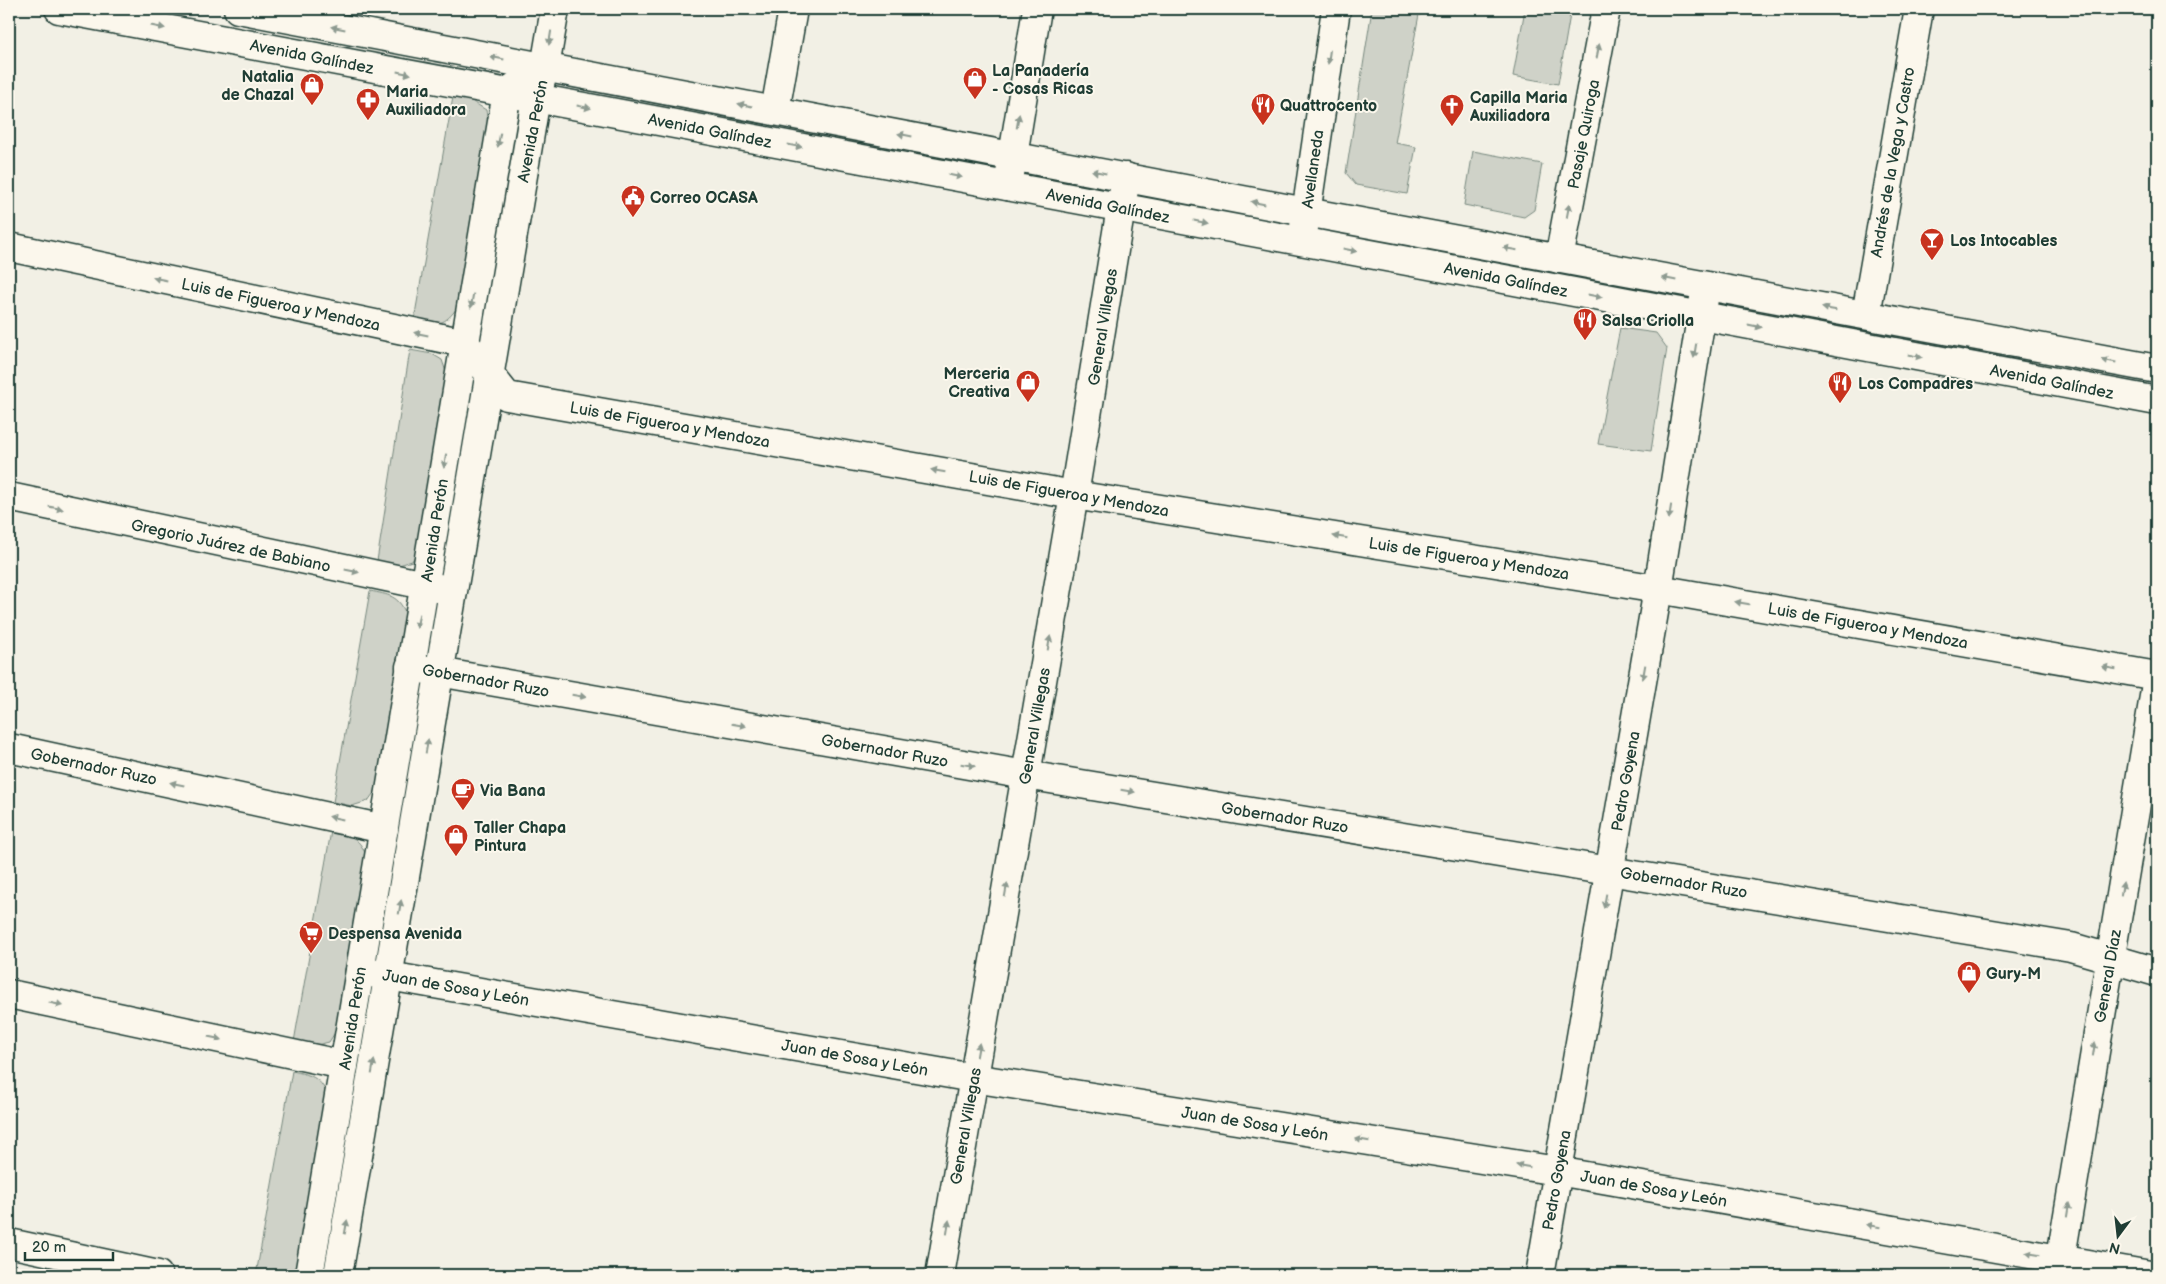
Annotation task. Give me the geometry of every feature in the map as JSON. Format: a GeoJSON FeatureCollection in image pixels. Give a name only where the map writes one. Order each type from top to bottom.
{"type":"FeatureCollection","features":[{"type":"Feature","properties":{"kind":"street","name":"Avenida Galíndez"},"geometry":{"type":"LineString","coordinates":[[59,9],[2157,401]]}},
{"type":"Feature","properties":{"kind":"street","name":"Avenida Galíndez"},"geometry":{"type":"LineString","coordinates":[[238,9],[1306,212],[2157,370]]}},
{"type":"Feature","properties":{"kind":"street"},"geometry":{"type":"LineString","coordinates":[[545,67],[555,9]]}},
{"type":"Feature","properties":{"kind":"street"},"geometry":{"type":"LineString","coordinates":[[774,111],[793,9]]}},
{"type":"Feature","properties":{"kind":"street"},"geometry":{"type":"LineString","coordinates":[[1008,186],[1037,9]]}},
{"type":"Feature","properties":{"kind":"street","name":"Avellaneda"},"geometry":{"type":"LineString","coordinates":[[1302,241],[1336,9]]}},
{"type":"Feature","properties":{"kind":"street","name":"Pasaje Quiroga"},"geometry":{"type":"LineString","coordinates":[[1559,259],[1606,9]]}},
{"type":"Feature","properties":{"kind":"street","name":"Andrés de la Vega y Castro"},"geometry":{"type":"LineString","coordinates":[[1866,315],[1919,9]]}},
{"type":"Feature","properties":{"kind":"street","name":"Avenida Perón"},"geometry":{"type":"LineString","coordinates":[[309,1275],[507,92],[545,67]]}},
{"type":"Feature","properties":{"kind":"street","name":"Avenida Perón"},"geometry":{"type":"LineString","coordinates":[[338,1275],[536,98],[545,67]]}},
{"type":"Feature","properties":{"kind":"street","name":"General Villegas"},"geometry":{"type":"LineString","coordinates":[[940,1275],[1074,495],[1126,177]]}},
{"type":"Feature","properties":{"kind":"street","name":"Luis de Figueroa y Mendoza"},"geometry":{"type":"LineString","coordinates":[[9,247],[465,343],[507,396],[1074,495],[1658,589],[2157,677]]}},
{"type":"Feature","properties":{"kind":"street","name":"Pedro Goyena"},"geometry":{"type":"LineString","coordinates":[[1540,1275],[1658,589],[1706,286]]}},
{"type":"Feature","properties":{"kind":"street","name":"Gregorio Juárez de Babiano"},"geometry":{"type":"LineString","coordinates":[[9,497],[453,591]]}},
{"type":"Feature","properties":{"kind":"street","name":"Gobernador Ruzo"},"geometry":{"type":"LineString","coordinates":[[410,667],[1026,775],[2071,947],[2157,972]]}},
{"type":"Feature","properties":{"kind":"street","name":"General Díaz"},"geometry":{"type":"LineString","coordinates":[[2059,1267],[2110,959],[2155,705],[2157,677]]}},
{"type":"Feature","properties":{"kind":"street","name":"Gobernador Ruzo"},"geometry":{"type":"LineString","coordinates":[[9,748],[384,829]]}},
{"type":"Feature","properties":{"kind":"street","name":"Juan de Sosa y León"},"geometry":{"type":"LineString","coordinates":[[360,971],[973,1078],[1557,1171],[2059,1267],[2150,1275]]}},
{"type":"Feature","properties":{"kind":"street"},"geometry":{"type":"LineString","coordinates":[[9,994],[344,1065]]}},
{"type":"Feature","properties":{"kind":"street"},"geometry":{"type":"LineString","coordinates":[[9,1243],[158,1275]]}},
{"type":"Feature","properties":{"kind":"shaded area"},"geometry":{"type":"Polygon","coordinates":[[[1372,9],[1420,9],[1395,143],[1416,147],[1407,194],[1356,185],[1346,173],[1372,9]]]}},
{"type":"Feature","properties":{"kind":"shaded area"},"geometry":{"type":"Polygon","coordinates":[[[1525,9],[1571,9],[1558,84],[1513,76],[1525,9]]]}},
{"type":"Feature","properties":{"kind":"shaded area"},"geometry":{"type":"Polygon","coordinates":[[[453,97],[470,100],[486,110],[488,123],[459,305],[444,321],[429,323],[414,320],[453,97]]]}},
{"type":"Feature","properties":{"kind":"shaded area"},"geometry":{"type":"Polygon","coordinates":[[[1473,151],[1542,164],[1534,210],[1524,217],[1464,205],[1473,151]]]}},
{"type":"Feature","properties":{"kind":"shaded area"},"geometry":{"type":"Polygon","coordinates":[[[1620,328],[1656,333],[1667,348],[1651,451],[1598,444],[1620,328]]]}},
{"type":"Feature","properties":{"kind":"shaded area"},"geometry":{"type":"Polygon","coordinates":[[[410,350],[432,354],[442,360],[446,372],[419,549],[412,561],[396,566],[377,561],[410,350]]]}},
{"type":"Feature","properties":{"kind":"shaded area"},"geometry":{"type":"Polygon","coordinates":[[[370,591],[396,599],[406,614],[378,787],[368,801],[352,806],[333,802],[370,591]]]}},
{"type":"Feature","properties":{"kind":"shaded area"},"geometry":{"type":"Polygon","coordinates":[[[331,831],[353,837],[360,844],[366,855],[338,1028],[329,1042],[313,1046],[294,1042],[331,831]]]}},
{"type":"Feature","properties":{"kind":"shaded area"},"geometry":{"type":"Polygon","coordinates":[[[292,1071],[313,1077],[321,1083],[327,1094],[299,1267],[294,1275],[256,1275],[292,1071]]]}},
{"type":"Feature","properties":{"kind":"place","name":"La Panadería - Cosas Ricas"},"geometry":{"type":"Point","coordinates":[975,100]}},
{"type":"Feature","properties":{"kind":"place","name":"Natalia de Chazal"},"geometry":{"type":"Point","coordinates":[312,106]}},
{"type":"Feature","properties":{"kind":"place","name":"Maria Auxiliadora"},"geometry":{"type":"Point","coordinates":[368,121]}},
{"type":"Feature","properties":{"kind":"place","name":"Quattrocento"},"geometry":{"type":"Point","coordinates":[1263,126]}},
{"type":"Feature","properties":{"kind":"place","name":"Capilla Maria Auxiliadora"},"geometry":{"type":"Point","coordinates":[1452,127]}},
{"type":"Feature","properties":{"kind":"place","name":"Correo OCASA"},"geometry":{"type":"Point","coordinates":[633,218]}},
{"type":"Feature","properties":{"kind":"place","name":"Los Intocables"},"geometry":{"type":"Point","coordinates":[1932,261]}},
{"type":"Feature","properties":{"kind":"place","name":"Salsa Criolla"},"geometry":{"type":"Point","coordinates":[1585,341]}},
{"type":"Feature","properties":{"kind":"place","name":"Merceria Creativa"},"geometry":{"type":"Point","coordinates":[1028,403]}},
{"type":"Feature","properties":{"kind":"place","name":"Los Compadres"},"geometry":{"type":"Point","coordinates":[1840,404]}},
{"type":"Feature","properties":{"kind":"place","name":"Via Bana"},"geometry":{"type":"Point","coordinates":[463,811]}},
{"type":"Feature","properties":{"kind":"place","name":"Taller Chapa Pintura"},"geometry":{"type":"Point","coordinates":[456,857]}},
{"type":"Feature","properties":{"kind":"place","name":"Despensa Avenida"},"geometry":{"type":"Point","coordinates":[311,954]}},
{"type":"Feature","properties":{"kind":"place","name":"Gury-M"},"geometry":{"type":"Point","coordinates":[1969,994]}}]}
